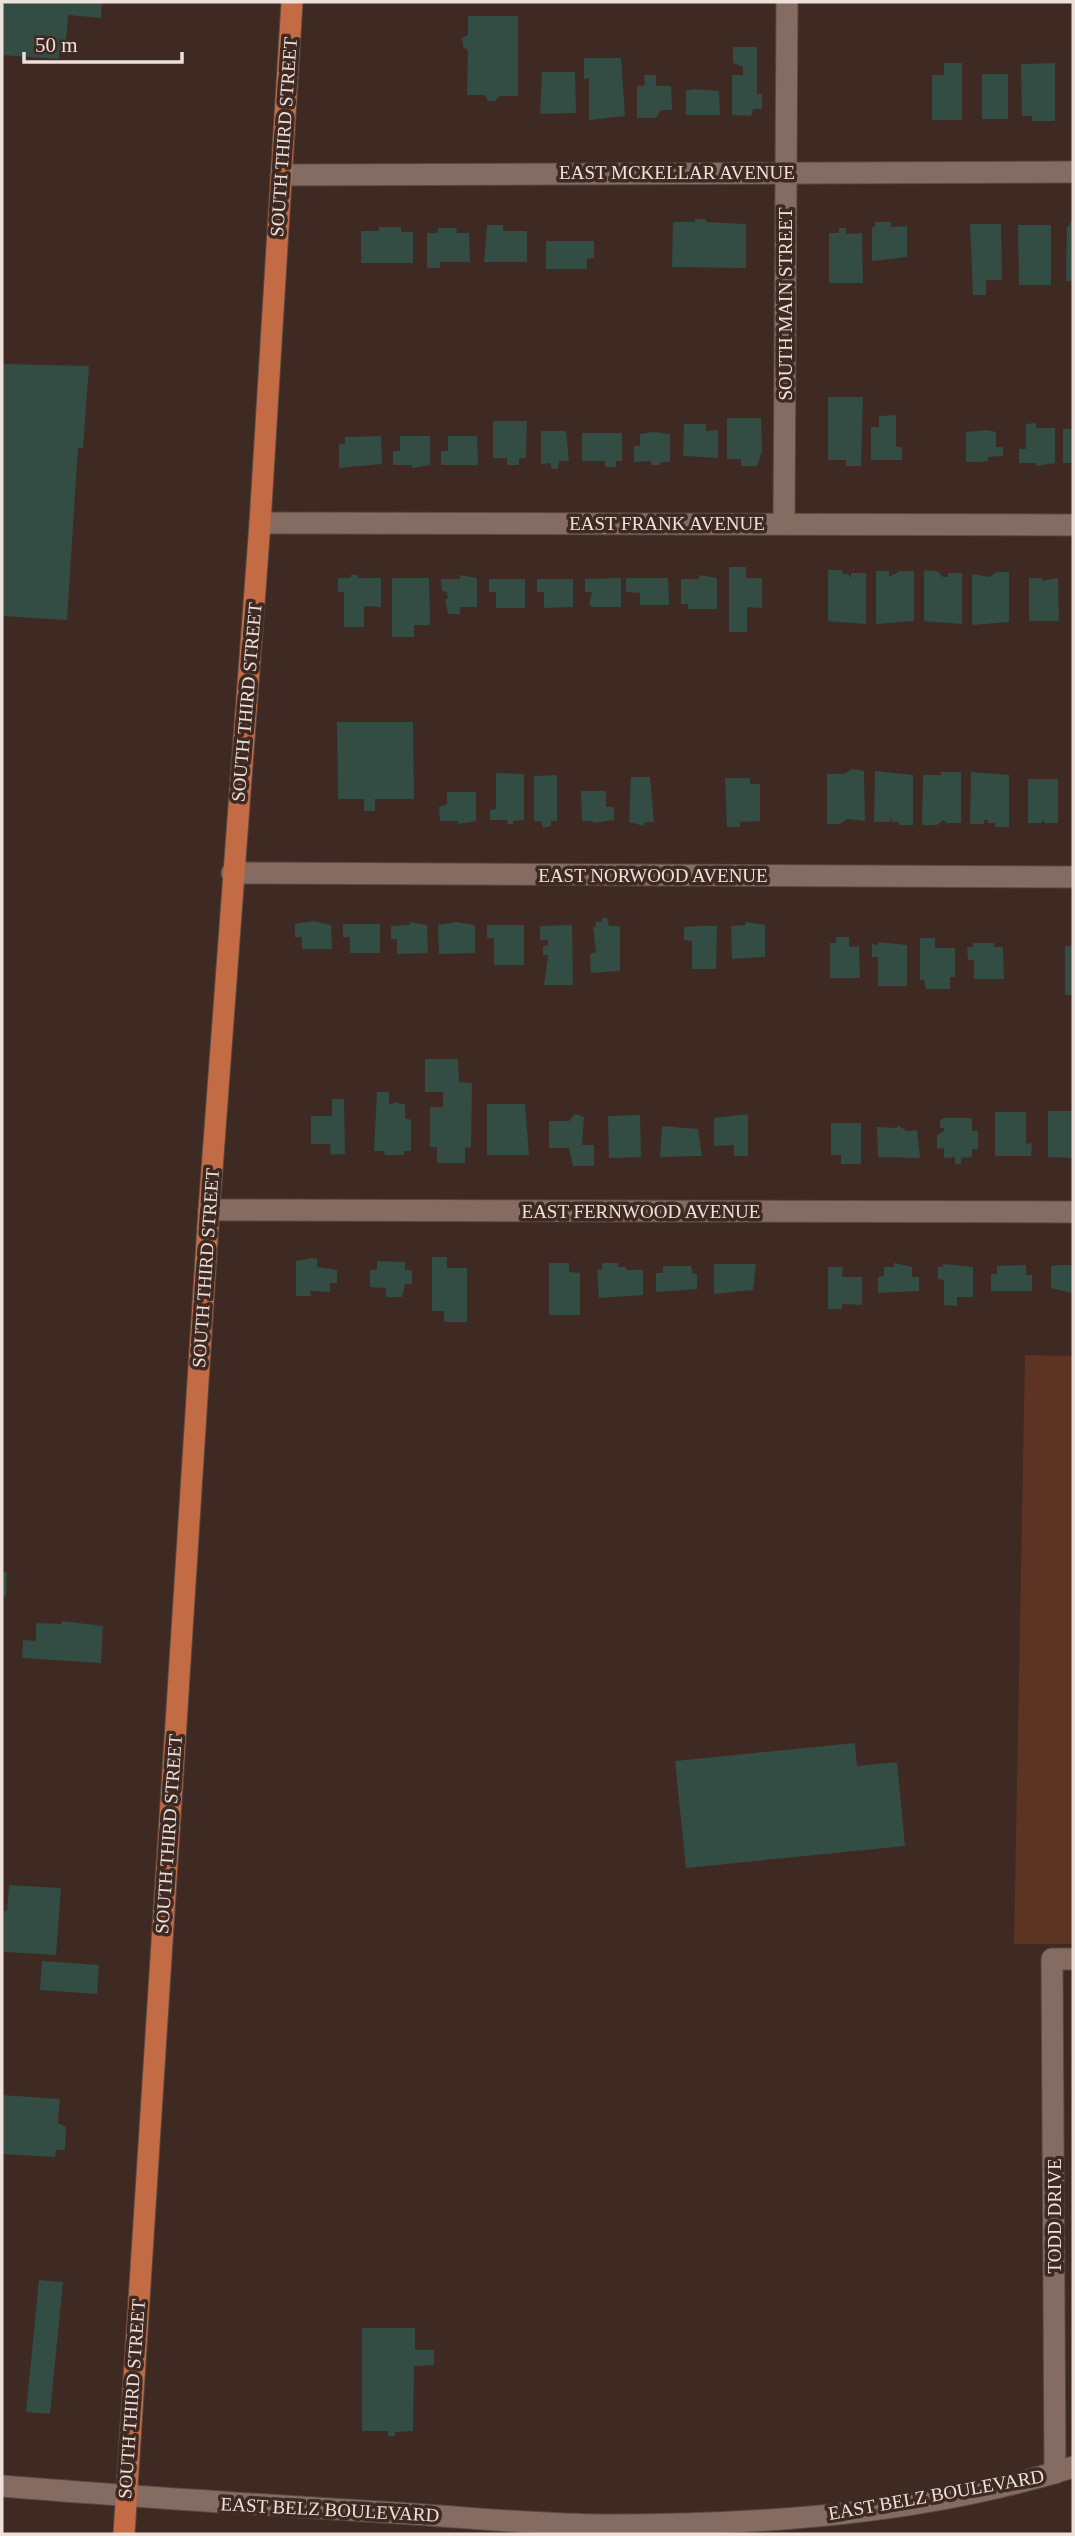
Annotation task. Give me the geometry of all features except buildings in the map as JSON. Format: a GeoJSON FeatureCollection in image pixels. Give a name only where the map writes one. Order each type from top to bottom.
{"type":"FeatureCollection","features":[{"type":"Feature","properties":{"kind":"main road","name":"SOUTH THIRD STREET"},"geometry":{"type":"LineString","coordinates":[[124,2534],[209,1210],[260,523],[292,2]]}},
{"type":"Feature","properties":{"kind":"street","name":"SOUTH MAIN STREET"},"geometry":{"type":"LineString","coordinates":[[785,523],[787,2]]}},
{"type":"Feature","properties":{"kind":"street","name":"EAST MCKELLAR AVENUE"},"geometry":{"type":"LineString","coordinates":[[281,175],[1073,172]]}},
{"type":"Feature","properties":{"kind":"street","name":"EAST FRANK AVENUE"},"geometry":{"type":"LineString","coordinates":[[260,523],[1073,525]]}},
{"type":"Feature","properties":{"kind":"street","name":"EAST NORWOOD AVENUE"},"geometry":{"type":"LineString","coordinates":[[232,873],[1073,877]]}},
{"type":"Feature","properties":{"kind":"street","name":"EAST FERNWOOD AVENUE"},"geometry":{"type":"LineString","coordinates":[[209,1210],[1073,1212]]}},
{"type":"Feature","properties":{"kind":"street","name":"TODD DRIVE"},"geometry":{"type":"LineString","coordinates":[[1063,1959],[1064,2470]]}},
{"type":"Feature","properties":{"kind":"street","name":"EAST BELZ BOULEVARD"},"geometry":{"type":"LineString","coordinates":[[2,2486],[125,2497],[600,2525],[739,2522],[868,2510],[970,2492],[1064,2470]]}},
{"type":"Feature","properties":{"kind":"shaded area"},"geometry":{"type":"Polygon","coordinates":[[[1025,1355],[1073,1356],[1073,1944],[1014,1944],[1025,1355]]]}}]}
